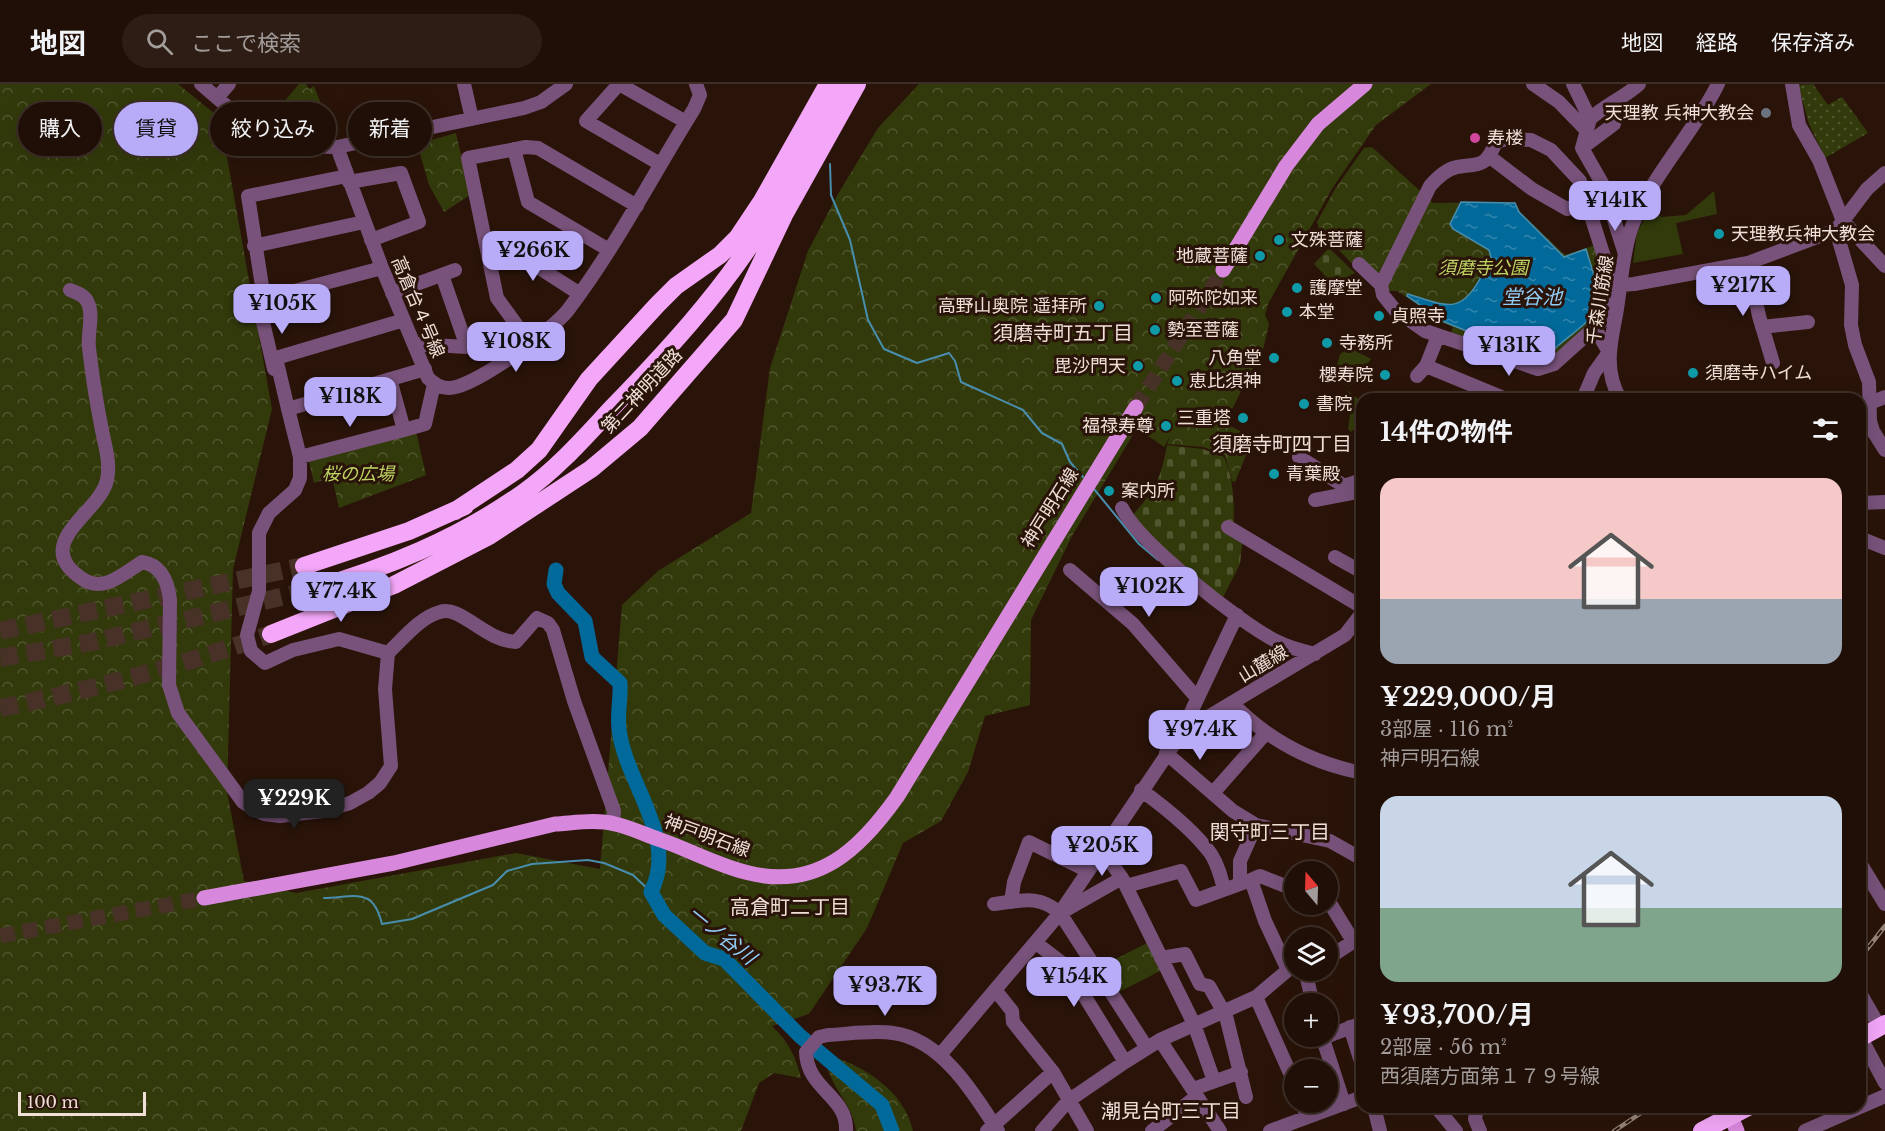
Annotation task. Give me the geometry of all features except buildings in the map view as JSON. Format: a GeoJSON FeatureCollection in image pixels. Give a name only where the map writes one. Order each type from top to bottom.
{"type":"FeatureCollection","features":[{"type":"Feature","properties":{"kind":"highway"},"geometry":{"type":"LineString","coordinates":[[821,123],[828,84]]}},
{"type":"Feature","properties":{"kind":"highway","name":"第二神明道路"},"geometry":{"type":"LineString","coordinates":[[310,591],[406,558],[489,516],[526,491],[557,465],[659,360],[728,276],[773,207],[843,84]]}},
{"type":"Feature","properties":{"kind":"highway","name":"第二神明道路"},"geometry":{"type":"LineString","coordinates":[[821,123],[857,84]]}},
{"type":"Feature","properties":{"kind":"highway"},"geometry":{"type":"LineString","coordinates":[[821,123],[865,84]]}},
{"type":"Feature","properties":{"kind":"highway"},"geometry":{"type":"LineString","coordinates":[[455,511],[517,470],[539,450],[589,378],[666,295],[727,248],[747,226],[773,207]]}},
{"type":"Feature","properties":{"kind":"highway","name":"第二神明道路"},"geometry":{"type":"LineString","coordinates":[[271,634],[352,604],[439,563],[530,511],[617,449],[640,429],[734,320],[773,207]]}},
{"type":"Feature","properties":{"kind":"highway","name":"第二神明道路"},"geometry":{"type":"LineString","coordinates":[[304,566],[361,549],[455,511],[547,458],[592,427],[610,410]]}},
{"type":"Feature","properties":{"kind":"highway"},"geometry":{"type":"LineString","coordinates":[[1866,1034],[1882,1025]]}},
{"type":"Feature","properties":{"kind":"highway"},"geometry":{"type":"LineString","coordinates":[[1702,1131],[1734,1124]]}},
{"type":"Feature","properties":{"kind":"main road"},"geometry":{"type":"LineString","coordinates":[[1222,270],[1286,166],[1318,124],[1365,84]]}},
{"type":"Feature","properties":{"kind":"main road","name":"神戸明石線"},"geometry":{"type":"LineString","coordinates":[[204,898],[394,863],[555,824],[614,823],[748,873],[785,877],[817,871],[850,852],[873,830],[897,797],[1136,407]]}},
{"type":"Feature","properties":{"kind":"street"},"geometry":{"type":"LineString","coordinates":[[201,84],[222,102]]}},
{"type":"Feature","properties":{"kind":"street"},"geometry":{"type":"LineString","coordinates":[[217,98],[229,84]]}},
{"type":"Feature","properties":{"kind":"street"},"geometry":{"type":"LineString","coordinates":[[464,84],[472,118]]}},
{"type":"Feature","properties":{"kind":"street"},"geometry":{"type":"LineString","coordinates":[[336,147],[524,108],[541,102],[566,84]]}},
{"type":"Feature","properties":{"kind":"street"},"geometry":{"type":"LineString","coordinates":[[660,164],[586,121],[619,84],[686,123]]}},
{"type":"Feature","properties":{"kind":"street","name":"高倉台４号線"},"geometry":{"type":"LineString","coordinates":[[336,147],[392,293],[425,369],[434,384],[447,389],[463,386],[481,378],[566,313],[637,206],[686,123],[700,95],[696,84]]}},
{"type":"Feature","properties":{"kind":"street"},"geometry":{"type":"LineString","coordinates":[[1533,84],[1588,125]]}},
{"type":"Feature","properties":{"kind":"street"},"geometry":{"type":"LineString","coordinates":[[1574,84],[1588,125]]}},
{"type":"Feature","properties":{"kind":"street"},"geometry":{"type":"LineString","coordinates":[[1626,254],[1603,184],[1582,148],[1588,125],[1606,104],[1613,103],[1639,84]]}},
{"type":"Feature","properties":{"kind":"street","name":"千森川筋線"},"geometry":{"type":"LineString","coordinates":[[1617,393],[1610,377],[1609,352],[1617,284],[1632,228],[1650,193],[1708,106],[1718,84]]}},
{"type":"Feature","properties":{"kind":"street"},"geometry":{"type":"LineString","coordinates":[[1792,84],[1800,125],[1819,160],[1840,226],[1852,285],[1851,325],[1855,345],[1869,382],[1870,403],[1879,424],[1885,448]]}},
{"type":"Feature","properties":{"kind":"street"},"geometry":{"type":"LineString","coordinates":[[1582,148],[1614,124]]}},
{"type":"Feature","properties":{"kind":"street"},"geometry":{"type":"LineString","coordinates":[[1359,264],[1381,285],[1383,295],[1395,310],[1425,331],[1538,369],[1554,363],[1603,320],[1610,309],[1617,284],[1580,182],[1551,150],[1531,140],[1507,139],[1496,142],[1490,157],[1479,166],[1455,167],[1430,186],[1381,285]]}},
{"type":"Feature","properties":{"kind":"street"},"geometry":{"type":"LineString","coordinates":[[529,342],[497,298],[468,158],[538,148],[637,206]]}},
{"type":"Feature","properties":{"kind":"street"},"geometry":{"type":"LineString","coordinates":[[514,150],[528,202],[609,250]]}},
{"type":"Feature","properties":{"kind":"street"},"geometry":{"type":"LineString","coordinates":[[1490,157],[1532,189],[1567,209],[1588,202]]}},
{"type":"Feature","properties":{"kind":"street"},"geometry":{"type":"LineString","coordinates":[[264,299],[248,196],[348,179],[401,173],[425,220],[371,240]]}},
{"type":"Feature","properties":{"kind":"street"},"geometry":{"type":"LineString","coordinates":[[1617,284],[1748,263],[1840,226],[1867,189],[1885,173]]}},
{"type":"Feature","properties":{"kind":"street"},"geometry":{"type":"LineString","coordinates":[[254,246],[364,222]]}},
{"type":"Feature","properties":{"kind":"street"},"geometry":{"type":"LineString","coordinates":[[1840,226],[1885,266]]}},
{"type":"Feature","properties":{"kind":"street"},"geometry":{"type":"LineString","coordinates":[[488,254],[510,249],[580,294]]}},
{"type":"Feature","properties":{"kind":"street"},"geometry":{"type":"LineString","coordinates":[[1748,263],[1762,327],[1773,363]]}},
{"type":"Feature","properties":{"kind":"street"},"geometry":{"type":"LineString","coordinates":[[280,374],[276,376],[259,305],[264,299],[382,267]]}},
{"type":"Feature","properties":{"kind":"street"},"geometry":{"type":"LineString","coordinates":[[392,293],[448,273],[467,347]]}},
{"type":"Feature","properties":{"kind":"street"},"geometry":{"type":"LineString","coordinates":[[70,290],[83,296],[88,303],[88,347],[108,469],[103,491],[74,525],[63,542],[66,562],[78,577],[93,584],[115,580],[142,562],[152,563],[159,569],[169,589],[171,697],[178,713],[243,802],[264,814],[272,815],[323,811],[350,803],[380,783],[391,766],[385,689],[388,653],[422,622],[440,612],[455,611],[490,636],[506,642],[516,642],[537,618],[548,623],[553,630],[574,701],[614,811],[614,823]]}},
{"type":"Feature","properties":{"kind":"street"},"geometry":{"type":"LineString","coordinates":[[388,653],[339,639],[293,650],[265,663],[251,651],[247,635],[259,591],[259,533],[269,513],[295,490],[300,478],[300,457],[276,358],[404,320]]}},
{"type":"Feature","properties":{"kind":"street"},"geometry":{"type":"LineString","coordinates":[[1762,327],[1808,322]]}},
{"type":"Feature","properties":{"kind":"street"},"geometry":{"type":"LineString","coordinates":[[467,347],[469,323]]}},
{"type":"Feature","properties":{"kind":"street"},"geometry":{"type":"LineString","coordinates":[[1586,393],[1594,373],[1609,352],[1594,327]]}},
{"type":"Feature","properties":{"kind":"street"},"geometry":{"type":"LineString","coordinates":[[1438,336],[1432,372],[1490,393]]}},
{"type":"Feature","properties":{"kind":"street"},"geometry":{"type":"LineString","coordinates":[[414,344],[467,347]]}},
{"type":"Feature","properties":{"kind":"street"},"geometry":{"type":"LineString","coordinates":[[288,409],[425,369]]}},
{"type":"Feature","properties":{"kind":"street"},"geometry":{"type":"LineString","coordinates":[[390,379],[404,430]]}},
{"type":"Feature","properties":{"kind":"street"},"geometry":{"type":"LineString","coordinates":[[300,457],[425,424],[434,384]]}},
{"type":"Feature","properties":{"kind":"street"},"geometry":{"type":"LineString","coordinates":[[1870,403],[1885,397]]}},
{"type":"Feature","properties":{"kind":"street"},"geometry":{"type":"LineString","coordinates":[[1299,457],[1344,486],[1356,482]]}},
{"type":"Feature","properties":{"kind":"street"},"geometry":{"type":"LineString","coordinates":[[1315,500],[1356,492]]}},
{"type":"Feature","properties":{"kind":"street"},"geometry":{"type":"LineString","coordinates":[[1866,503],[1885,502]]}},
{"type":"Feature","properties":{"kind":"street"},"geometry":{"type":"LineString","coordinates":[[1122,508],[1128,520],[1163,556],[1235,618],[1278,642],[1315,654]]}},
{"type":"Feature","properties":{"kind":"street"},"geometry":{"type":"LineString","coordinates":[[1228,527],[1356,603]]}},
{"type":"Feature","properties":{"kind":"street"},"geometry":{"type":"LineString","coordinates":[[1866,540],[1885,548]]}},
{"type":"Feature","properties":{"kind":"street"},"geometry":{"type":"LineString","coordinates":[[1335,556],[1356,568]]}},
{"type":"Feature","properties":{"kind":"street"},"geometry":{"type":"LineString","coordinates":[[1070,570],[1133,624],[1197,698]]}},
{"type":"Feature","properties":{"kind":"street"},"geometry":{"type":"LineString","coordinates":[[1198,723],[1190,715],[1235,618]]}},
{"type":"Feature","properties":{"kind":"street","name":"山麓線"},"geometry":{"type":"LineString","coordinates":[[940,1055],[1060,913],[1166,753],[1198,723],[1345,635],[1356,621]]}},
{"type":"Feature","properties":{"kind":"street"},"geometry":{"type":"LineString","coordinates":[[1233,704],[1265,734],[1300,753],[1356,771]]}},
{"type":"Feature","properties":{"kind":"street"},"geometry":{"type":"LineString","coordinates":[[1214,793],[1265,734]]}},
{"type":"Feature","properties":{"kind":"street"},"geometry":{"type":"LineString","coordinates":[[1166,753],[1233,811],[1256,825],[1330,841],[1356,856]]}},
{"type":"Feature","properties":{"kind":"street"},"geometry":{"type":"LineString","coordinates":[[1141,790],[1210,853],[1217,866],[1224,890]]}},
{"type":"Feature","properties":{"kind":"street"},"geometry":{"type":"LineString","coordinates":[[1256,825],[1240,861],[1245,882],[1284,957]]}},
{"type":"Feature","properties":{"kind":"street"},"geometry":{"type":"LineString","coordinates":[[1011,902],[1014,882],[1029,843],[1088,871]]}},
{"type":"Feature","properties":{"kind":"street"},"geometry":{"type":"LineString","coordinates":[[1102,850],[1124,882],[1194,1024],[1214,1081]]}},
{"type":"Feature","properties":{"kind":"street"},"geometry":{"type":"LineString","coordinates":[[1060,913],[1124,882],[1181,871],[1196,900],[1260,876],[1284,884]]}},
{"type":"Feature","properties":{"kind":"street"},"geometry":{"type":"LineString","coordinates":[[1866,873],[1885,904]]}},
{"type":"Feature","properties":{"kind":"street"},"geometry":{"type":"LineString","coordinates":[[994,904],[1037,899],[1045,901],[1060,913],[1147,1048]]}},
{"type":"Feature","properties":{"kind":"street"},"geometry":{"type":"LineString","coordinates":[[1338,913],[1356,936]]}},
{"type":"Feature","properties":{"kind":"street"},"geometry":{"type":"LineString","coordinates":[[1338,952],[1356,940]]}},
{"type":"Feature","properties":{"kind":"street"},"geometry":{"type":"LineString","coordinates":[[1036,943],[1066,966],[1125,1062]]}},
{"type":"Feature","properties":{"kind":"street"},"geometry":{"type":"LineString","coordinates":[[1161,958],[1185,954],[1200,984],[1209,986],[1222,1013],[1226,1016],[1246,1097]]}},
{"type":"Feature","properties":{"kind":"street"},"geometry":{"type":"LineString","coordinates":[[1042,1131],[1068,1101],[1125,1062],[1160,1040],[1256,997],[1284,975]]}},
{"type":"Feature","properties":{"kind":"street"},"geometry":{"type":"LineString","coordinates":[[996,991],[1012,1011],[1013,1022],[1053,1072],[1068,1101],[1088,1131]]}},
{"type":"Feature","properties":{"kind":"street"},"geometry":{"type":"LineString","coordinates":[[1256,997],[1284,1060]]}},
{"type":"Feature","properties":{"kind":"street"},"geometry":{"type":"LineString","coordinates":[[1866,1002],[1882,1025]]}},
{"type":"Feature","properties":{"kind":"street"},"geometry":{"type":"LineString","coordinates":[[1338,1032],[1356,1025]]}},
{"type":"Feature","properties":{"kind":"street"},"geometry":{"type":"LineString","coordinates":[[846,1131],[844,1114],[807,1066],[806,1052],[819,1037],[891,1033],[915,1038],[940,1055],[993,1129],[1053,1072]]}},
{"type":"Feature","properties":{"kind":"street"},"geometry":{"type":"LineString","coordinates":[[1160,1040],[1220,1131]]}},
{"type":"Feature","properties":{"kind":"street"},"geometry":{"type":"LineString","coordinates":[[1327,1047],[1344,1104]]}},
{"type":"Feature","properties":{"kind":"street"},"geometry":{"type":"LineString","coordinates":[[1866,1049],[1885,1083]]}},
{"type":"Feature","properties":{"kind":"street"},"geometry":{"type":"LineString","coordinates":[[1152,1131],[1195,1093],[1214,1081],[1241,1072]]}},
{"type":"Feature","properties":{"kind":"street"},"geometry":{"type":"LineString","coordinates":[[1866,1104],[1885,1096]]}},
{"type":"Feature","properties":{"kind":"street"},"geometry":{"type":"LineString","coordinates":[[1270,1131],[1356,1099]]}},
{"type":"Feature","properties":{"kind":"street"},"geometry":{"type":"LineString","coordinates":[[1306,1113],[1307,1117]]}},
{"type":"Feature","properties":{"kind":"street"},"geometry":{"type":"LineString","coordinates":[[1376,1113],[1380,1131]]}},
{"type":"Feature","properties":{"kind":"street"},"geometry":{"type":"LineString","coordinates":[[1441,1113],[1456,1131]]}},
{"type":"Feature","properties":{"kind":"street"},"geometry":{"type":"LineString","coordinates":[[1476,1113],[1475,1119],[1480,1131]]}},
{"type":"Feature","properties":{"kind":"street"},"geometry":{"type":"LineString","coordinates":[[1805,1131],[1846,1113]]}},
{"type":"Feature","properties":{"kind":"green space"},"geometry":{"type":"Polygon","coordinates":[[[0,84],[178,84],[210,110],[210,156],[227,156],[272,409],[233,569],[227,792],[244,881],[296,893],[516,853],[600,869],[622,605],[658,571],[751,513],[770,368],[808,251],[838,194],[878,128],[919,84],[1431,84],[1376,125],[1333,187],[1268,304],[1265,315],[1269,324],[1264,346],[1225,423],[1253,438],[1235,482],[1232,481],[1225,455],[1203,447],[1167,444],[1170,436],[1164,447],[1137,428],[1072,536],[1031,620],[1030,705],[985,716],[968,772],[941,821],[903,843],[867,928],[809,1014],[772,1026],[791,1050],[801,1078],[774,1073],[759,1083],[741,1131],[0,1131],[0,84]]]}},
{"type":"Feature","properties":{"kind":"green space"},"geometry":{"type":"Polygon","coordinates":[[[299,84],[306,84],[309,89],[314,86],[320,102],[284,102],[299,84]]]}},
{"type":"Feature","properties":{"kind":"green space"},"geometry":{"type":"Polygon","coordinates":[[[1813,84],[1828,105],[1842,97],[1868,133],[1825,158],[1809,124],[1798,85],[1813,84]]]}},
{"type":"Feature","properties":{"kind":"green space"},"geometry":{"type":"Polygon","coordinates":[[[456,133],[470,195],[444,212],[429,185],[421,156],[432,156],[432,140],[456,133]]]}},
{"type":"Feature","properties":{"kind":"green space","name":"須磨寺公園"},"geometry":{"type":"Polygon","coordinates":[[[1372,147],[1433,203],[1515,202],[1520,212],[1565,255],[1598,244],[1610,287],[1599,319],[1552,360],[1537,365],[1450,335],[1453,327],[1434,319],[1435,316],[1397,291],[1378,291],[1319,229],[1317,222],[1335,189],[1364,148],[1372,147]]]}},
{"type":"Feature","properties":{"kind":"green space"},"geometry":{"type":"Polygon","coordinates":[[[1714,191],[1717,214],[1676,223],[1683,254],[1633,263],[1637,232],[1652,207],[1661,217],[1686,215],[1714,191]]]}},
{"type":"Feature","properties":{"kind":"green space"},"geometry":{"type":"Polygon","coordinates":[[[1329,248],[1355,273],[1333,284],[1314,264],[1329,248]]]}},
{"type":"Feature","properties":{"kind":"green space"},"geometry":{"type":"Polygon","coordinates":[[[1350,348],[1371,359],[1352,385],[1338,376],[1341,372],[1337,366],[1340,354],[1350,348]]]}},
{"type":"Feature","properties":{"kind":"green space"},"geometry":{"type":"Polygon","coordinates":[[[1348,391],[1356,397],[1356,427],[1351,432],[1348,429],[1351,407],[1343,395],[1348,391]]]}},
{"type":"Feature","properties":{"kind":"green space","name":"桜の広場"},"geometry":{"type":"Polygon","coordinates":[[[416,431],[426,475],[339,508],[332,477],[314,483],[309,461],[416,431]]]}},
{"type":"Feature","properties":{"kind":"green space"},"geometry":{"type":"Polygon","coordinates":[[[1167,445],[1203,449],[1224,457],[1233,493],[1233,531],[1243,537],[1240,564],[1222,599],[1130,518],[1155,485],[1162,468],[1167,445]]]}},
{"type":"Feature","properties":{"kind":"green space"},"geometry":{"type":"Polygon","coordinates":[[[1149,942],[1162,970],[1115,994],[1098,968],[1149,942]]]}},
{"type":"Feature","properties":{"kind":"green space"},"geometry":{"type":"Polygon","coordinates":[[[837,1058],[862,1069],[884,1085],[902,1106],[913,1131],[856,1131],[851,1113],[827,1066],[837,1058]]]}},
{"type":"Feature","properties":{"kind":"water","name":"堂谷池"},"geometry":{"type":"Polygon","coordinates":[[[1461,202],[1515,203],[1519,212],[1564,257],[1586,249],[1597,286],[1597,308],[1584,325],[1554,349],[1540,349],[1530,357],[1435,318],[1436,316],[1407,296],[1408,294],[1443,304],[1459,302],[1467,297],[1484,275],[1491,258],[1489,250],[1453,229],[1450,224],[1461,202]]]}},
{"type":"Feature","properties":{"kind":"waterway"},"geometry":{"type":"LineString","coordinates":[[830,164],[831,195],[850,240],[868,320],[884,349],[917,363],[949,353],[955,361],[961,382],[1023,410],[1042,433],[1062,444],[1070,462],[1083,477]]}},
{"type":"Feature","properties":{"kind":"waterway"},"geometry":{"type":"LineString","coordinates":[[1094,489],[1139,544],[1158,560]]}},
{"type":"Feature","properties":{"kind":"waterway","name":"一ノ谷川"},"geometry":{"type":"LineString","coordinates":[[556,570],[554,584],[558,593],[585,621],[592,657],[620,683],[619,729],[630,770],[655,830],[659,851],[658,871],[651,892],[664,915],[705,953],[724,959],[800,1036],[882,1105],[892,1131]]}},
{"type":"Feature","properties":{"kind":"waterway"},"geometry":{"type":"LineString","coordinates":[[324,898],[354,896],[368,899],[374,904],[382,924],[412,919],[493,885],[507,871],[532,864],[588,860],[604,863],[633,875],[651,892]]}},
{"type":"Feature","properties":{"kind":"tunnel"},"geometry":{"type":"LineString","coordinates":[[1136,407],[1223,270]]}},
{"type":"Feature","properties":{"kind":"tunnel"},"geometry":{"type":"LineString","coordinates":[[0,631],[304,566]]}},
{"type":"Feature","properties":{"kind":"tunnel"},"geometry":{"type":"LineString","coordinates":[[0,658],[92,642],[310,590]]}},
{"type":"Feature","properties":{"kind":"tunnel"},"geometry":{"type":"LineString","coordinates":[[0,708],[137,676],[271,634]]}},
{"type":"Feature","properties":{"kind":"tunnel"},"geometry":{"type":"LineString","coordinates":[[0,936],[204,898]]}},
{"type":"Feature","properties":{"kind":"railway"},"geometry":{"type":"LineString","coordinates":[[1866,950],[1885,926]]}},
{"type":"Feature","properties":{"kind":"railway"},"geometry":{"type":"LineString","coordinates":[[1614,1131],[1641,1113]]}},
{"type":"Feature","properties":{"kind":"place","name":"天理教 兵神大教会"},"geometry":{"type":"Point","coordinates":[1766,113]}},
{"type":"Feature","properties":{"kind":"place","name":"寿楼"},"geometry":{"type":"Point","coordinates":[1475,138]}},
{"type":"Feature","properties":{"kind":"place","name":"天理教兵神大教会"},"geometry":{"type":"Point","coordinates":[1719,234]}},
{"type":"Feature","properties":{"kind":"place","name":"文殊菩薩"},"geometry":{"type":"Point","coordinates":[1279,240]}},
{"type":"Feature","properties":{"kind":"place","name":"地蔵菩薩"},"geometry":{"type":"Point","coordinates":[1260,256]}},
{"type":"Feature","properties":{"kind":"place","name":"護摩堂"},"geometry":{"type":"Point","coordinates":[1297,288]}},
{"type":"Feature","properties":{"kind":"place","name":"阿弥陀如来"},"geometry":{"type":"Point","coordinates":[1156,298]}},
{"type":"Feature","properties":{"kind":"place","name":"高野山奥院 遥拝所"},"geometry":{"type":"Point","coordinates":[1099,306]}},
{"type":"Feature","properties":{"kind":"place","name":"本堂"},"geometry":{"type":"Point","coordinates":[1287,312]}},
{"type":"Feature","properties":{"kind":"place","name":"貞照寺"},"geometry":{"type":"Point","coordinates":[1379,316]}},
{"type":"Feature","properties":{"kind":"place","name":"勢至菩薩"},"geometry":{"type":"Point","coordinates":[1155,330]}},
{"type":"Feature","properties":{"kind":"place","name":"寺務所"},"geometry":{"type":"Point","coordinates":[1327,343]}},
{"type":"Feature","properties":{"kind":"place","name":"八角堂"},"geometry":{"type":"Point","coordinates":[1274,358]}},
{"type":"Feature","properties":{"kind":"place","name":"毘沙門天"},"geometry":{"type":"Point","coordinates":[1138,366]}},
{"type":"Feature","properties":{"kind":"place","name":"須磨寺ハイム"},"geometry":{"type":"Point","coordinates":[1693,373]}},
{"type":"Feature","properties":{"kind":"place","name":"櫻寿院"},"geometry":{"type":"Point","coordinates":[1385,375]}},
{"type":"Feature","properties":{"kind":"place","name":"恵比須神"},"geometry":{"type":"Point","coordinates":[1177,381]}},
{"type":"Feature","properties":{"kind":"place","name":"書院"},"geometry":{"type":"Point","coordinates":[1304,404]}},
{"type":"Feature","properties":{"kind":"place","name":"三重塔"},"geometry":{"type":"Point","coordinates":[1243,418]}},
{"type":"Feature","properties":{"kind":"place","name":"福禄寿尊"},"geometry":{"type":"Point","coordinates":[1166,426]}},
{"type":"Feature","properties":{"kind":"place","name":"青葉殿"},"geometry":{"type":"Point","coordinates":[1274,474]}},
{"type":"Feature","properties":{"kind":"place","name":"案内所"},"geometry":{"type":"Point","coordinates":[1109,491]}},
{"type":"Feature","properties":{"kind":"district","name":"須磨寺町五丁目"},"geometry":{"type":"Point","coordinates":[1063,333]}},
{"type":"Feature","properties":{"kind":"district","name":"須磨寺町四丁目"},"geometry":{"type":"Point","coordinates":[1282,444]}},
{"type":"Feature","properties":{"kind":"district","name":"関守町三丁目"},"geometry":{"type":"Point","coordinates":[1270,832]}},
{"type":"Feature","properties":{"kind":"district","name":"高倉町二丁目"},"geometry":{"type":"Point","coordinates":[790,907]}},
{"type":"Feature","properties":{"kind":"district","name":"潮見台町三丁目"},"geometry":{"type":"Point","coordinates":[1171,1111]}}]}
